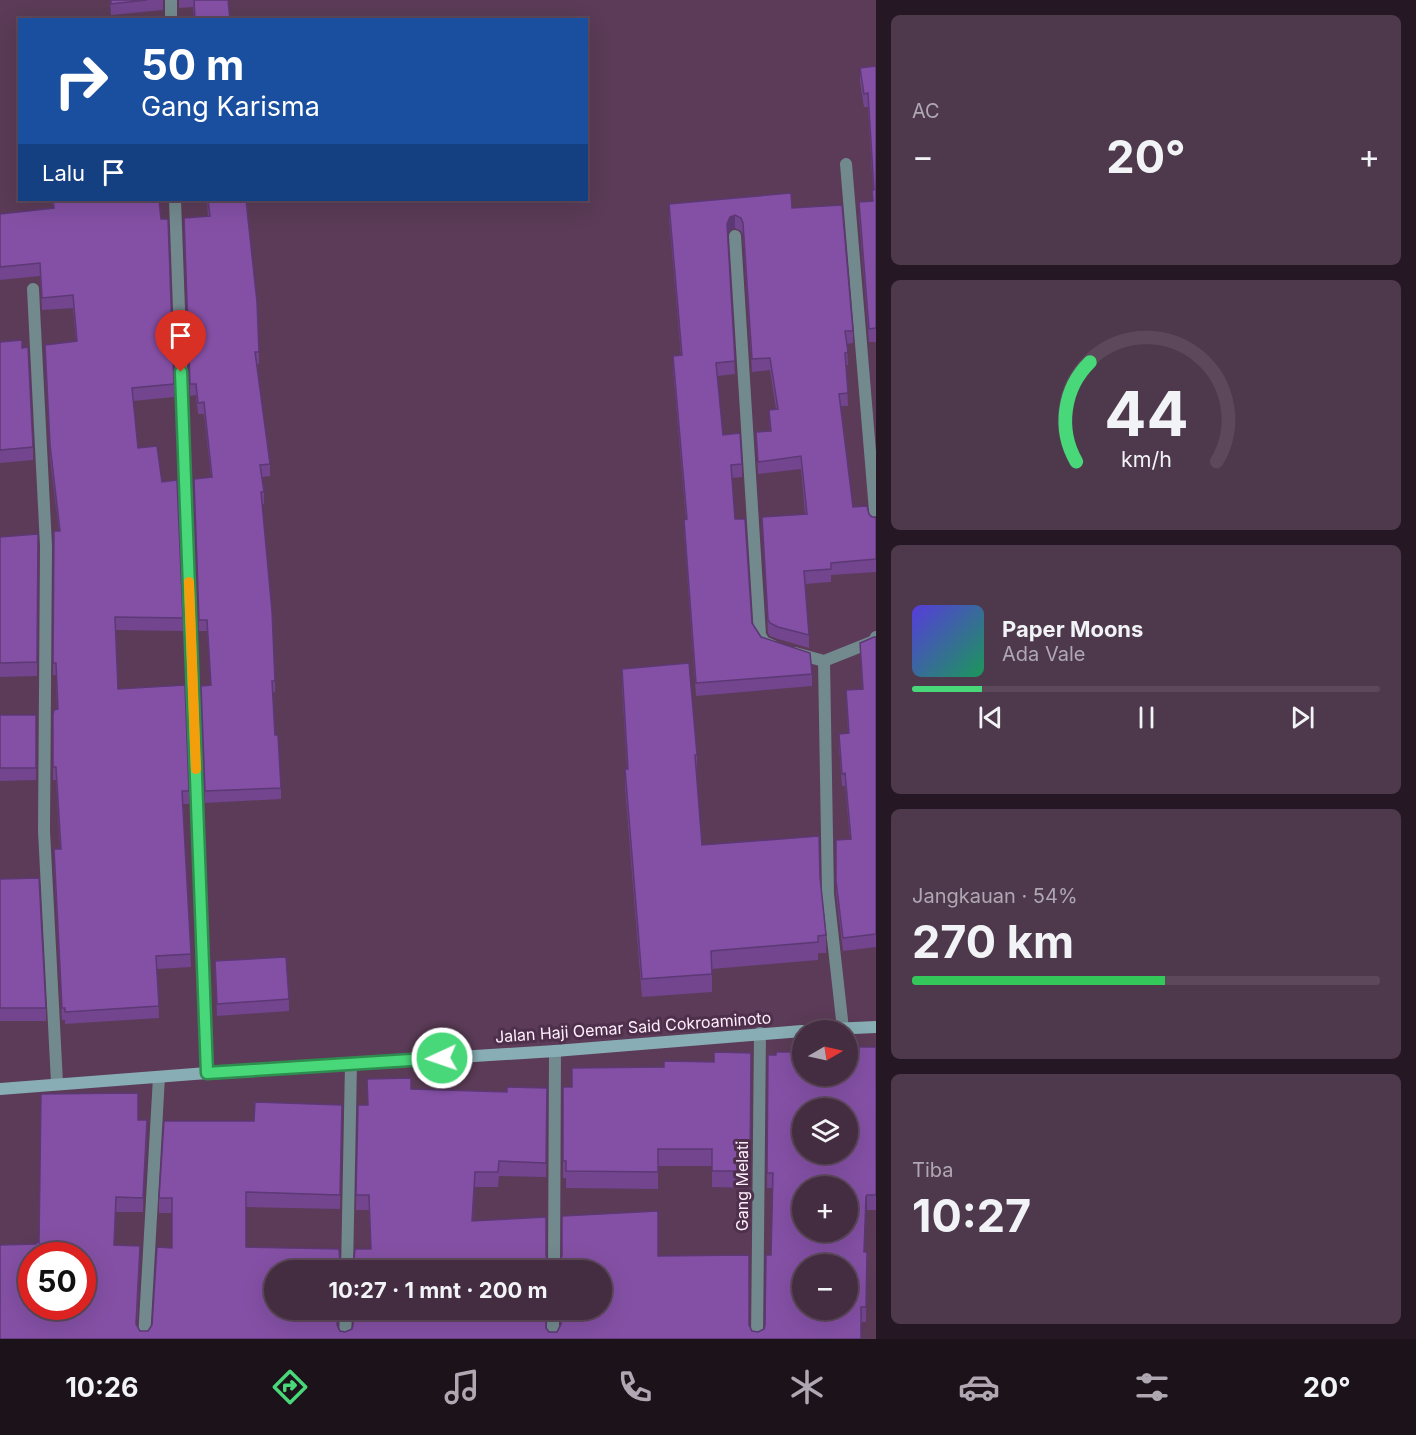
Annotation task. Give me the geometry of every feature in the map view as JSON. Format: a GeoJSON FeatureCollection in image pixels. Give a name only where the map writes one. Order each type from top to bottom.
{"type":"FeatureCollection","features":[{"type":"Feature","properties":{"kind":"main road"},"geometry":{"type":"LineString","coordinates":[[858,1028],[876,1027]]}},
{"type":"Feature","properties":{"kind":"main road","name":"Jalan Haji Oemar Said Cokroaminoto"},"geometry":{"type":"LineString","coordinates":[[0,1089],[57,1083],[555,1051],[792,1032]]}},
{"type":"Feature","properties":{"kind":"street"},"geometry":{"type":"LineString","coordinates":[[171,0],[171,18]]}},
{"type":"Feature","properties":{"kind":"street"},"geometry":{"type":"LineString","coordinates":[[846,164],[876,523]]}},
{"type":"Feature","properties":{"kind":"street"},"geometry":{"type":"LineString","coordinates":[[175,201],[207,1073]]}},
{"type":"Feature","properties":{"kind":"street"},"geometry":{"type":"LineString","coordinates":[[735,236],[760,635],[764,642],[775,647],[824,661],[874,641],[876,637]]}},
{"type":"Feature","properties":{"kind":"street"},"geometry":{"type":"LineString","coordinates":[[33,289],[46,546],[44,831],[57,1083]]}},
{"type":"Feature","properties":{"kind":"street"},"geometry":{"type":"LineString","coordinates":[[824,661],[828,894],[842,1020]]}},
{"type":"Feature","properties":{"kind":"street","name":"Gang Melati"},"geometry":{"type":"LineString","coordinates":[[758,1339],[760,1034]]}},
{"type":"Feature","properties":{"kind":"street"},"geometry":{"type":"LineString","coordinates":[[554,1260],[555,1051]]}},
{"type":"Feature","properties":{"kind":"street"},"geometry":{"type":"LineString","coordinates":[[347,1260],[351,1063]]}},
{"type":"Feature","properties":{"kind":"street"},"geometry":{"type":"LineString","coordinates":[[144,1339],[159,1077]]}},
{"type":"Feature","properties":{"kind":"street"},"geometry":{"type":"LineString","coordinates":[[345,1339],[346,1320]]}},
{"type":"Feature","properties":{"kind":"street"},"geometry":{"type":"LineString","coordinates":[[553,1320],[553,1339]]}},
{"type":"Feature","properties":{"kind":"building"},"geometry":{"type":"Polygon","coordinates":[[[111,0],[147,0],[111,4],[111,0]]]}},
{"type":"Feature","properties":{"kind":"building"},"geometry":{"type":"Polygon","coordinates":[[[194,0],[228,0],[230,18],[195,18],[194,0]]]}},
{"type":"Feature","properties":{"kind":"building"},"geometry":{"type":"Polygon","coordinates":[[[876,66],[876,328],[869,329],[859,202],[873,201],[872,190],[874,190],[868,93],[864,94],[860,68],[876,66]]]}},
{"type":"Feature","properties":{"kind":"building"},"geometry":{"type":"Polygon","coordinates":[[[791,193],[792,208],[842,205],[853,331],[845,331],[848,352],[845,353],[848,393],[839,394],[853,507],[867,506],[869,514],[876,517],[876,559],[831,563],[831,569],[804,571],[809,635],[778,627],[768,620],[762,517],[807,514],[801,456],[758,462],[756,432],[771,431],[769,410],[778,409],[770,358],[752,359],[743,223],[741,218],[735,215],[730,217],[727,224],[735,361],[716,363],[723,435],[740,433],[742,464],[731,465],[735,519],[745,519],[752,623],[761,637],[810,653],[812,674],[696,683],[684,520],[687,519],[673,356],[682,355],[669,204],[791,193]]]}},
{"type":"Feature","properties":{"kind":"building"},"geometry":{"type":"Polygon","coordinates":[[[53,201],[159,201],[161,219],[168,219],[174,384],[132,388],[138,448],[157,446],[162,482],[177,480],[183,618],[115,617],[118,689],[185,685],[189,791],[182,791],[191,954],[156,956],[159,1006],[65,1012],[65,1008],[62,1008],[54,849],[61,849],[56,767],[53,767],[53,714],[54,710],[58,709],[56,663],[53,663],[54,531],[60,531],[50,445],[45,345],[77,341],[73,295],[42,298],[40,263],[0,267],[0,214],[54,208],[53,201]]]}},
{"type":"Feature","properties":{"kind":"building"},"geometry":{"type":"Polygon","coordinates":[[[208,201],[246,201],[257,302],[259,352],[255,352],[270,464],[260,465],[272,611],[275,735],[278,735],[281,788],[205,791],[201,686],[211,685],[207,620],[199,620],[194,479],[212,477],[204,402],[198,403],[196,384],[190,384],[184,218],[210,216],[208,201]]]}},
{"type":"Feature","properties":{"kind":"building"},"geometry":{"type":"Polygon","coordinates":[[[22,340],[22,348],[28,347],[33,447],[0,450],[0,342],[22,340]]]}},
{"type":"Feature","properties":{"kind":"building"},"geometry":{"type":"Polygon","coordinates":[[[38,534],[37,662],[0,663],[0,537],[38,534]]]}},
{"type":"Feature","properties":{"kind":"building"},"geometry":{"type":"Polygon","coordinates":[[[876,637],[876,934],[843,938],[836,881],[836,840],[851,839],[839,734],[849,733],[846,690],[863,689],[860,643],[876,637]]]}},
{"type":"Feature","properties":{"kind":"building"},"geometry":{"type":"Polygon","coordinates":[[[689,663],[702,845],[819,836],[820,877],[826,935],[818,936],[818,942],[711,951],[712,974],[642,979],[625,769],[628,769],[622,669],[689,663]]]}},
{"type":"Feature","properties":{"kind":"building"},"geometry":{"type":"Polygon","coordinates":[[[0,715],[36,715],[36,768],[0,768],[0,715]]]}},
{"type":"Feature","properties":{"kind":"building"},"geometry":{"type":"Polygon","coordinates":[[[39,878],[46,1008],[0,1008],[0,879],[39,878]]]}},
{"type":"Feature","properties":{"kind":"building"},"geometry":{"type":"Polygon","coordinates":[[[286,957],[289,999],[217,1004],[215,961],[286,957]]]}},
{"type":"Feature","properties":{"kind":"building"},"geometry":{"type":"Polygon","coordinates":[[[859,1047],[876,1047],[876,1195],[866,1197],[864,1252],[867,1252],[866,1307],[861,1307],[861,1339],[0,1339],[0,1245],[18,1244],[18,1320],[96,1320],[96,1242],[39,1242],[41,1094],[138,1093],[138,1120],[147,1120],[143,1198],[116,1197],[114,1245],[140,1246],[136,1324],[140,1331],[148,1331],[152,1325],[157,1247],[172,1248],[172,1198],[159,1198],[164,1121],[254,1121],[255,1102],[342,1105],[340,1195],[246,1192],[246,1247],[339,1249],[340,1260],[264,1260],[264,1320],[337,1320],[340,1331],[345,1332],[352,1329],[353,1320],[546,1320],[546,1328],[549,1332],[557,1332],[561,1320],[612,1320],[612,1260],[560,1260],[562,1256],[562,1216],[658,1211],[658,1256],[749,1255],[749,1325],[752,1331],[758,1332],[764,1329],[765,1325],[766,1255],[771,1255],[773,1173],[767,1173],[768,1055],[776,1055],[776,1052],[792,1052],[792,1086],[858,1086],[859,1047]]]}},
{"type":"Feature","properties":{"kind":"building"},"geometry":{"type":"Polygon","coordinates":[[[714,1052],[751,1053],[750,1171],[712,1171],[712,1149],[658,1149],[658,1172],[566,1171],[566,1161],[563,1161],[563,1087],[572,1087],[572,1068],[664,1067],[664,1061],[714,1062],[714,1052]]]}},
{"type":"Feature","properties":{"kind":"building"},"geometry":{"type":"Polygon","coordinates":[[[411,1078],[411,1089],[507,1092],[507,1087],[547,1088],[546,1163],[499,1161],[498,1172],[475,1172],[472,1221],[546,1217],[546,1256],[548,1260],[352,1260],[355,1249],[371,1249],[369,1195],[356,1195],[358,1105],[368,1105],[367,1079],[411,1078]]]}},
{"type":"Feature","properties":{"kind":"slow traffic"},"geometry":{"type":"LineString","coordinates":[[189,582],[196,769]]}},
{"type":"Feature","properties":{"kind":"route"},"geometry":{"type":"LineString","coordinates":[[181,372],[207,1073],[442,1058]]}}]}
